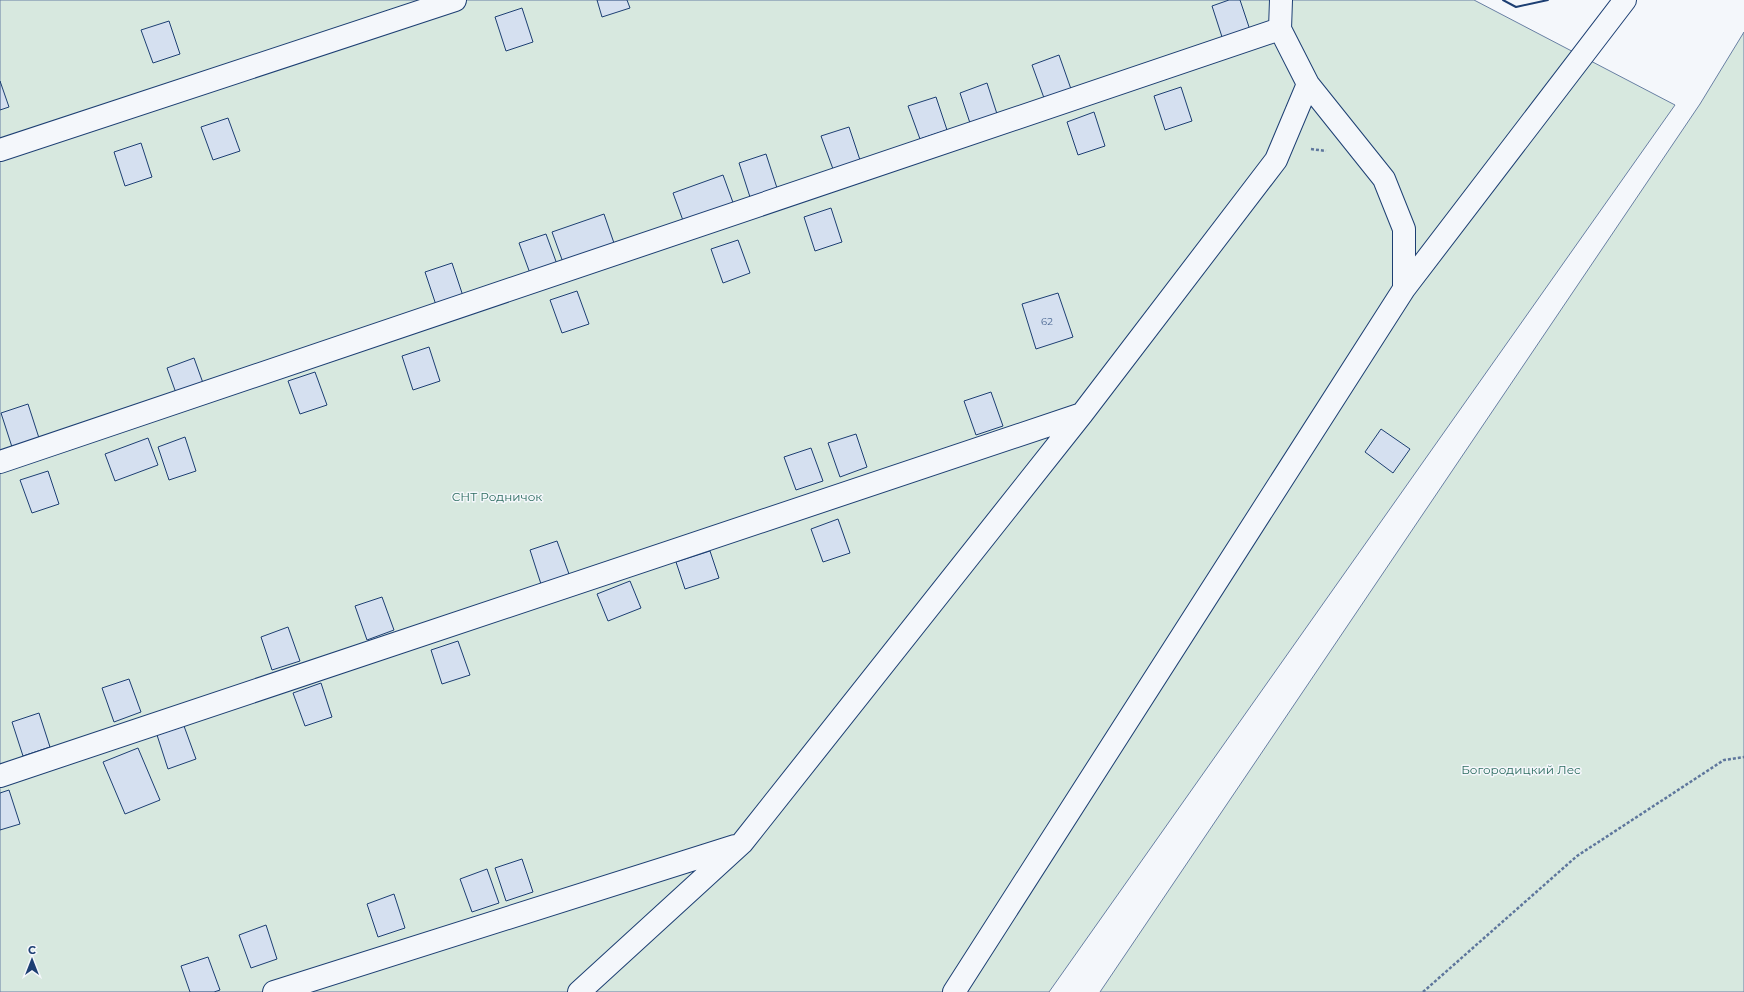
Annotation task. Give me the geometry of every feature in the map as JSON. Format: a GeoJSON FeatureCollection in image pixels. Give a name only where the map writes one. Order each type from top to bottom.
{"type":"FeatureCollection","features":[{"type":"Feature","properties":{"kind":"street"},"geometry":{"type":"LineString","coordinates":[[0,150],[454,0]]}},
{"type":"Feature","properties":{"kind":"street"},"geometry":{"type":"LineString","coordinates":[[1281,0],[1280,29],[1308,84],[1384,179],[1404,229],[1404,289]]}},
{"type":"Feature","properties":{"kind":"street"},"geometry":{"type":"LineString","coordinates":[[954,992],[1404,289],[1625,0]]}},
{"type":"Feature","properties":{"kind":"street"},"geometry":{"type":"LineString","coordinates":[[0,462],[1280,29]]}},
{"type":"Feature","properties":{"kind":"street"},"geometry":{"type":"LineString","coordinates":[[578,992],[742,843],[1082,414],[1276,160],[1308,84]]}},
{"type":"Feature","properties":{"kind":"street"},"geometry":{"type":"LineString","coordinates":[[0,776],[1082,414]]}},
{"type":"Feature","properties":{"kind":"street"},"geometry":{"type":"LineString","coordinates":[[274,992],[742,843]]}},
{"type":"Feature","properties":{"kind":"path"},"geometry":{"type":"LineString","coordinates":[[1423,992],[1577,856],[1724,760],[1744,757]]}},
{"type":"Feature","properties":{"kind":"green space","name":"СНТ Родничок"},"geometry":{"type":"Polygon","coordinates":[[[0,0],[1474,0],[1675,105],[1049,992],[0,992],[0,0]]]}},
{"type":"Feature","properties":{"kind":"green space","name":"Богородицкий Лес"},"geometry":{"type":"Polygon","coordinates":[[[1744,32],[1744,992],[1100,992],[1700,104],[1744,32]]]}},
{"type":"Feature","properties":{"kind":"building"},"geometry":{"type":"Polygon","coordinates":[[[597,0],[627,0],[630,8],[602,17],[597,0]]]}},
{"type":"Feature","properties":{"kind":"building"},"geometry":{"type":"Polygon","coordinates":[[[1229,0],[1240,0],[1250,30],[1223,40],[1212,6],[1229,0]]]}},
{"type":"Feature","properties":{"kind":"building"},"geometry":{"type":"Polygon","coordinates":[[[522,8],[533,42],[506,51],[495,17],[522,8]]]}},
{"type":"Feature","properties":{"kind":"building"},"geometry":{"type":"Polygon","coordinates":[[[169,21],[180,54],[153,63],[141,30],[169,21]]]}},
{"type":"Feature","properties":{"kind":"building"},"geometry":{"type":"Polygon","coordinates":[[[1059,55],[1071,89],[1044,98],[1032,65],[1059,55]]]}},
{"type":"Feature","properties":{"kind":"building"},"geometry":{"type":"Polygon","coordinates":[[[0,81],[9,107],[0,110],[0,81]]]}},
{"type":"Feature","properties":{"kind":"building"},"geometry":{"type":"Polygon","coordinates":[[[987,83],[998,117],[971,126],[960,93],[987,83]]]}},
{"type":"Feature","properties":{"kind":"building"},"geometry":{"type":"Polygon","coordinates":[[[1181,87],[1192,121],[1165,130],[1154,96],[1181,87]]]}},
{"type":"Feature","properties":{"kind":"building"},"geometry":{"type":"Polygon","coordinates":[[[936,97],[947,130],[920,139],[908,106],[936,97]]]}},
{"type":"Feature","properties":{"kind":"building"},"geometry":{"type":"Polygon","coordinates":[[[1094,112],[1105,146],[1078,155],[1067,122],[1094,112]]]}},
{"type":"Feature","properties":{"kind":"building"},"geometry":{"type":"Polygon","coordinates":[[[228,118],[240,151],[213,160],[201,127],[228,118]]]}},
{"type":"Feature","properties":{"kind":"building"},"geometry":{"type":"Polygon","coordinates":[[[849,127],[860,160],[833,169],[821,136],[849,127]]]}},
{"type":"Feature","properties":{"kind":"building"},"geometry":{"type":"Polygon","coordinates":[[[141,143],[152,177],[125,186],[114,152],[141,143]]]}},
{"type":"Feature","properties":{"kind":"building"},"geometry":{"type":"Polygon","coordinates":[[[766,154],[777,188],[750,197],[739,163],[766,154]]]}},
{"type":"Feature","properties":{"kind":"building"},"geometry":{"type":"Polygon","coordinates":[[[723,175],[735,208],[685,226],[673,193],[723,175]]]}},
{"type":"Feature","properties":{"kind":"building"},"geometry":{"type":"Polygon","coordinates":[[[831,208],[842,242],[815,251],[804,217],[831,208]]]}},
{"type":"Feature","properties":{"kind":"building"},"geometry":{"type":"Polygon","coordinates":[[[604,214],[615,246],[564,265],[552,232],[604,214]]]}},
{"type":"Feature","properties":{"kind":"building"},"geometry":{"type":"Polygon","coordinates":[[[546,234],[558,267],[531,276],[519,243],[546,234]]]}},
{"type":"Feature","properties":{"kind":"building"},"geometry":{"type":"Polygon","coordinates":[[[738,240],[750,273],[723,283],[711,249],[738,240]]]}},
{"type":"Feature","properties":{"kind":"building"},"geometry":{"type":"Polygon","coordinates":[[[452,263],[463,296],[436,305],[425,272],[452,263]]]}},
{"type":"Feature","properties":{"kind":"building"},"geometry":{"type":"Polygon","coordinates":[[[577,291],[589,324],[562,333],[550,300],[577,291]]]}},
{"type":"Feature","properties":{"kind":"building"},"geometry":{"type":"Polygon","coordinates":[[[1058,293],[1073,337],[1036,349],[1022,304],[1058,293]]]}},
{"type":"Feature","properties":{"kind":"building"},"geometry":{"type":"Polygon","coordinates":[[[429,347],[440,381],[413,390],[402,356],[429,347]]]}},
{"type":"Feature","properties":{"kind":"building"},"geometry":{"type":"Polygon","coordinates":[[[194,358],[203,383],[176,393],[167,368],[194,358]]]}},
{"type":"Feature","properties":{"kind":"building"},"geometry":{"type":"Polygon","coordinates":[[[315,372],[327,405],[300,414],[288,381],[315,372]]]}},
{"type":"Feature","properties":{"kind":"building"},"geometry":{"type":"Polygon","coordinates":[[[991,392],[1003,426],[976,435],[964,401],[991,392]]]}},
{"type":"Feature","properties":{"kind":"building"},"geometry":{"type":"Polygon","coordinates":[[[28,404],[39,438],[12,447],[1,413],[28,404]]]}},
{"type":"Feature","properties":{"kind":"building"},"geometry":{"type":"Polygon","coordinates":[[[1381,429],[1410,449],[1393,473],[1365,452],[1381,429]]]}},
{"type":"Feature","properties":{"kind":"building"},"geometry":{"type":"Polygon","coordinates":[[[856,434],[867,467],[840,477],[828,443],[856,434]]]}},
{"type":"Feature","properties":{"kind":"building"},"geometry":{"type":"Polygon","coordinates":[[[185,437],[196,471],[169,480],[158,447],[185,437]]]}},
{"type":"Feature","properties":{"kind":"building"},"geometry":{"type":"Polygon","coordinates":[[[148,438],[158,465],[115,481],[105,454],[148,438]]]}},
{"type":"Feature","properties":{"kind":"building"},"geometry":{"type":"Polygon","coordinates":[[[811,448],[823,481],[796,490],[784,457],[811,448]]]}},
{"type":"Feature","properties":{"kind":"building"},"geometry":{"type":"Polygon","coordinates":[[[48,471],[59,504],[32,513],[20,480],[48,471]]]}},
{"type":"Feature","properties":{"kind":"building"},"geometry":{"type":"Polygon","coordinates":[[[838,519],[850,553],[823,562],[811,529],[838,519]]]}},
{"type":"Feature","properties":{"kind":"building"},"geometry":{"type":"Polygon","coordinates":[[[557,541],[569,574],[541,584],[530,550],[557,541]]]}},
{"type":"Feature","properties":{"kind":"building"},"geometry":{"type":"Polygon","coordinates":[[[710,551],[719,578],[685,589],[676,562],[710,551]]]}},
{"type":"Feature","properties":{"kind":"building"},"geometry":{"type":"Polygon","coordinates":[[[630,581],[641,608],[608,621],[597,594],[630,581]]]}},
{"type":"Feature","properties":{"kind":"building"},"geometry":{"type":"Polygon","coordinates":[[[382,597],[394,630],[367,640],[355,606],[382,597]]]}},
{"type":"Feature","properties":{"kind":"building"},"geometry":{"type":"Polygon","coordinates":[[[288,627],[300,661],[272,670],[261,637],[288,627]]]}},
{"type":"Feature","properties":{"kind":"building"},"geometry":{"type":"Polygon","coordinates":[[[458,641],[470,675],[442,684],[431,650],[458,641]]]}},
{"type":"Feature","properties":{"kind":"building"},"geometry":{"type":"Polygon","coordinates":[[[129,679],[141,712],[114,722],[102,688],[129,679]]]}},
{"type":"Feature","properties":{"kind":"building"},"geometry":{"type":"Polygon","coordinates":[[[321,683],[332,717],[305,726],[293,693],[321,683]]]}},
{"type":"Feature","properties":{"kind":"building"},"geometry":{"type":"Polygon","coordinates":[[[39,713],[50,747],[23,756],[12,722],[39,713]]]}},
{"type":"Feature","properties":{"kind":"building"},"geometry":{"type":"Polygon","coordinates":[[[184,726],[196,759],[168,769],[157,735],[184,726]]]}},
{"type":"Feature","properties":{"kind":"building"},"geometry":{"type":"Polygon","coordinates":[[[138,748],[160,800],[125,814],[103,762],[138,748]]]}},
{"type":"Feature","properties":{"kind":"building"},"geometry":{"type":"Polygon","coordinates":[[[9,790],[20,824],[0,830],[0,793],[9,790]]]}},
{"type":"Feature","properties":{"kind":"building"},"geometry":{"type":"Polygon","coordinates":[[[522,859],[533,892],[506,901],[495,868],[522,859]]]}},
{"type":"Feature","properties":{"kind":"building"},"geometry":{"type":"Polygon","coordinates":[[[487,869],[499,903],[472,912],[460,879],[487,869]]]}},
{"type":"Feature","properties":{"kind":"building"},"geometry":{"type":"Polygon","coordinates":[[[394,894],[405,928],[378,937],[367,904],[394,894]]]}},
{"type":"Feature","properties":{"kind":"building"},"geometry":{"type":"Polygon","coordinates":[[[266,925],[277,959],[251,968],[239,935],[266,925]]]}},
{"type":"Feature","properties":{"kind":"building"},"geometry":{"type":"Polygon","coordinates":[[[208,957],[220,990],[214,992],[190,992],[181,966],[208,957]]]}},
{"type":"Feature","properties":{"kind":"wall"},"geometry":{"type":"LineString","coordinates":[[1503,0],[1516,7],[1548,0]]}}]}
